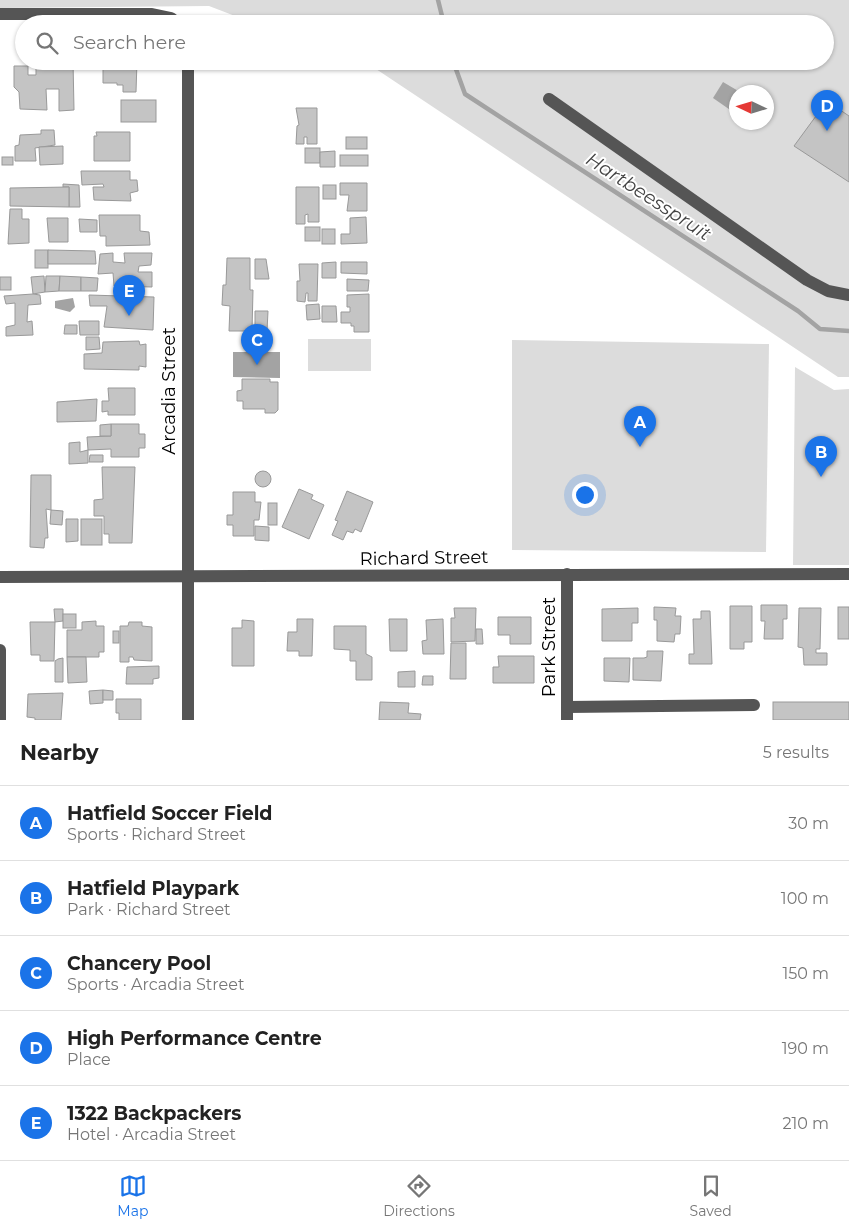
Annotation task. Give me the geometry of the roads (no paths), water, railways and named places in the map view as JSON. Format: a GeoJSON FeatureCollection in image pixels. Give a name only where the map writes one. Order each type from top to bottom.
{"type":"FeatureCollection","features":[{"type":"Feature","properties":{"kind":"street"},"geometry":{"type":"LineString","coordinates":[[0,14],[157,15]]}},
{"type":"Feature","properties":{"kind":"street","name":"Arcadia Street"},"geometry":{"type":"LineString","coordinates":[[188,70],[188,720]]}},
{"type":"Feature","properties":{"kind":"street"},"geometry":{"type":"LineString","coordinates":[[549,99],[807,280],[828,291],[849,294]]}},
{"type":"Feature","properties":{"kind":"street","name":"Park Street"},"geometry":{"type":"LineString","coordinates":[[566,574],[567,720]]}},
{"type":"Feature","properties":{"kind":"street","name":"Richard Street"},"geometry":{"type":"LineString","coordinates":[[0,577],[849,574]]}},
{"type":"Feature","properties":{"kind":"street"},"geometry":{"type":"LineString","coordinates":[[0,650],[0,720]]}},
{"type":"Feature","properties":{"kind":"street"},"geometry":{"type":"LineString","coordinates":[[567,707],[754,705]]}},
{"type":"Feature","properties":{"kind":"waterway","name":"Hartbeesspruit"},"geometry":{"type":"LineString","coordinates":[[438,0],[442,15]]}},
{"type":"Feature","properties":{"kind":"waterway","name":"Hartbeesspruit"},"geometry":{"type":"LineString","coordinates":[[456,70],[465,94],[798,311],[820,329],[849,331]]}},
{"type":"Feature","properties":{"kind":"place","name":"High Performance Centre"},"geometry":{"type":"Point","coordinates":[827,131]}},
{"type":"Feature","properties":{"kind":"place","name":"1322 Backpackers"},"geometry":{"type":"Point","coordinates":[129,316]}},
{"type":"Feature","properties":{"kind":"place","name":"Chancery Pool"},"geometry":{"type":"Point","coordinates":[257,365]}},
{"type":"Feature","properties":{"kind":"place","name":"Hatfield Soccer Field"},"geometry":{"type":"Point","coordinates":[640,447]}},
{"type":"Feature","properties":{"kind":"place","name":"Hatfield Playpark"},"geometry":{"type":"Point","coordinates":[821,477]}}]}
